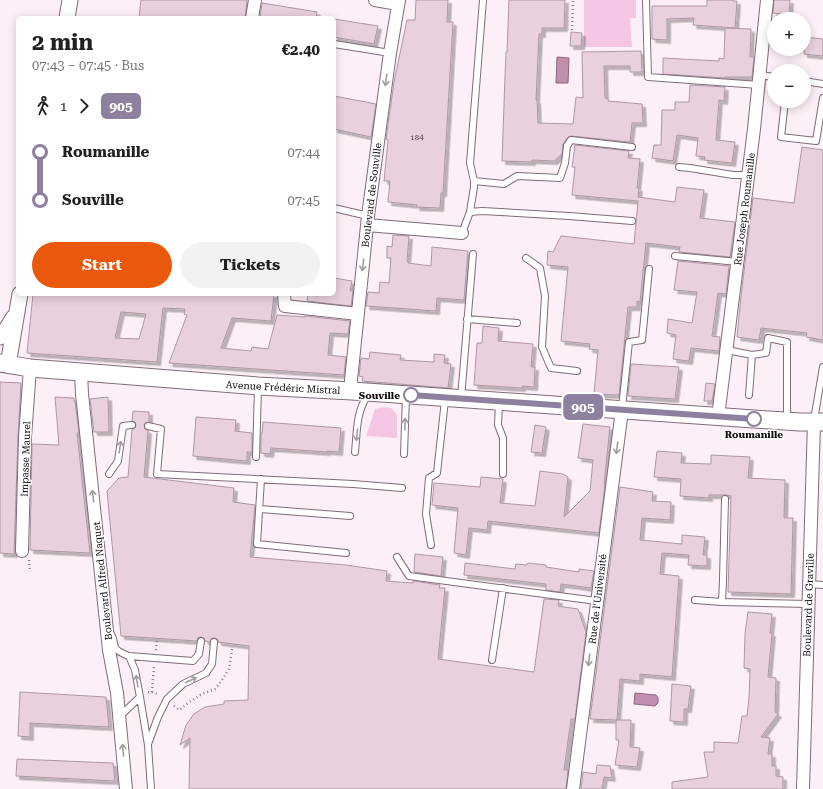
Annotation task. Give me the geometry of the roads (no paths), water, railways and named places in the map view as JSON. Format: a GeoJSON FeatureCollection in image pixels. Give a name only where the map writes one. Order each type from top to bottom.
{"type":"FeatureCollection","features":[{"type":"Feature","properties":{"kind":"main road","name":"Avenue Frédéric Mistral"},"geometry":{"type":"LineString","coordinates":[[4,364],[30,368],[258,386],[356,400],[370,392],[718,417],[819,422]]}},
{"type":"Feature","properties":{"kind":"street"},"geometry":{"type":"LineString","coordinates":[[67,16],[70,0]]}},
{"type":"Feature","properties":{"kind":"street"},"geometry":{"type":"LineString","coordinates":[[252,16],[255,0]]}},
{"type":"Feature","properties":{"kind":"street"},"geometry":{"type":"LineString","coordinates":[[375,0],[398,2]]}},
{"type":"Feature","properties":{"kind":"street","name":"Rue Joseph Roumanille"},"geometry":{"type":"LineString","coordinates":[[718,417],[749,175],[767,0]]}},
{"type":"Feature","properties":{"kind":"street","name":"Boulevard de Souville"},"geometry":{"type":"LineString","coordinates":[[356,400],[351,380],[367,221],[398,2]]}},
{"type":"Feature","properties":{"kind":"street"},"geometry":{"type":"LineString","coordinates":[[367,221],[462,233]]}},
{"type":"Feature","properties":{"kind":"street"},"geometry":{"type":"LineString","coordinates":[[284,296],[285,306],[358,314]]}},
{"type":"Feature","properties":{"kind":"street"},"geometry":{"type":"LineString","coordinates":[[0,337],[7,328],[19,301]]}},
{"type":"Feature","properties":{"kind":"street"},"geometry":{"type":"LineString","coordinates":[[4,364],[19,301]]}},
{"type":"Feature","properties":{"kind":"street","name":"Impasse Maurel"},"geometry":{"type":"LineString","coordinates":[[22,551],[25,438],[30,368]]}},
{"type":"Feature","properties":{"kind":"street","name":"Boulevard Alfred Naquet"},"geometry":{"type":"LineString","coordinates":[[81,372],[82,394],[109,650],[117,693],[126,789]]}},
{"type":"Feature","properties":{"kind":"street","name":"Rue de l'Université"},"geometry":{"type":"LineString","coordinates":[[573,789],[622,410]]}},
{"type":"Feature","properties":{"kind":"street","name":"Boulevard de Graville"},"geometry":{"type":"LineString","coordinates":[[803,789],[808,604],[819,422]]}},
{"type":"Feature","properties":{"kind":"lane"},"geometry":{"type":"LineString","coordinates":[[462,233],[470,212],[474,187],[470,163],[482,0]]}},
{"type":"Feature","properties":{"kind":"lane"},"geometry":{"type":"LineString","coordinates":[[646,0],[648,77],[759,80],[767,78]]}},
{"type":"Feature","properties":{"kind":"lane"},"geometry":{"type":"LineString","coordinates":[[336,44],[390,53]]}},
{"type":"Feature","properties":{"kind":"lane"},"geometry":{"type":"LineString","coordinates":[[811,82],[823,84]]}},
{"type":"Feature","properties":{"kind":"lane"},"geometry":{"type":"LineString","coordinates":[[785,108],[781,137],[816,141],[823,98]]}},
{"type":"Feature","properties":{"kind":"lane"},"geometry":{"type":"LineString","coordinates":[[474,181],[504,184],[517,176],[560,178],[565,163],[567,146],[571,140],[632,147]]}},
{"type":"Feature","properties":{"kind":"lane"},"geometry":{"type":"LineString","coordinates":[[679,167],[733,175],[749,175]]}},
{"type":"Feature","properties":{"kind":"lane"},"geometry":{"type":"LineString","coordinates":[[336,209],[367,221]]}},
{"type":"Feature","properties":{"kind":"lane"},"geometry":{"type":"LineString","coordinates":[[470,212],[482,211],[632,221]]}},
{"type":"Feature","properties":{"kind":"lane"},"geometry":{"type":"LineString","coordinates":[[430,545],[426,514],[429,478],[437,473],[453,398],[467,319],[473,254]]}},
{"type":"Feature","properties":{"kind":"lane"},"geometry":{"type":"LineString","coordinates":[[674,256],[738,262]]}},
{"type":"Feature","properties":{"kind":"lane"},"geometry":{"type":"LineString","coordinates":[[526,258],[540,268],[545,296],[542,347],[550,368],[577,371]]}},
{"type":"Feature","properties":{"kind":"lane"},"geometry":{"type":"LineString","coordinates":[[622,410],[629,342],[642,340],[649,269]]}},
{"type":"Feature","properties":{"kind":"lane"},"geometry":{"type":"LineString","coordinates":[[467,319],[517,323]]}},
{"type":"Feature","properties":{"kind":"lane"},"geometry":{"type":"LineString","coordinates":[[727,350],[752,355],[766,353],[768,338],[787,342],[787,421]]}},
{"type":"Feature","properties":{"kind":"lane"},"geometry":{"type":"LineString","coordinates":[[749,395],[752,355]]}},
{"type":"Feature","properties":{"kind":"lane"},"geometry":{"type":"LineString","coordinates":[[819,422],[823,367]]}},
{"type":"Feature","properties":{"kind":"lane"},"geometry":{"type":"LineString","coordinates":[[256,457],[258,386]]}},
{"type":"Feature","properties":{"kind":"lane"},"geometry":{"type":"LineString","coordinates":[[404,454],[406,395]]}},
{"type":"Feature","properties":{"kind":"lane"},"geometry":{"type":"LineString","coordinates":[[355,452],[359,418],[356,400]]}},
{"type":"Feature","properties":{"kind":"lane"},"geometry":{"type":"LineString","coordinates":[[499,402],[498,425],[503,438],[503,474]]}},
{"type":"Feature","properties":{"kind":"lane"},"geometry":{"type":"LineString","coordinates":[[109,474],[118,461],[123,426],[132,425]]}},
{"type":"Feature","properties":{"kind":"lane"},"geometry":{"type":"LineString","coordinates":[[148,426],[161,428],[157,474],[402,488]]}},
{"type":"Feature","properties":{"kind":"lane"},"geometry":{"type":"LineString","coordinates":[[261,479],[257,544],[346,553]]}},
{"type":"Feature","properties":{"kind":"lane"},"geometry":{"type":"LineString","coordinates":[[722,602],[725,499]]}},
{"type":"Feature","properties":{"kind":"lane"},"geometry":{"type":"LineString","coordinates":[[260,509],[350,516]]}},
{"type":"Feature","properties":{"kind":"lane"},"geometry":{"type":"LineString","coordinates":[[397,557],[408,576],[597,601]]}},
{"type":"Feature","properties":{"kind":"lane"},"geometry":{"type":"LineString","coordinates":[[809,584],[823,585]]}},
{"type":"Feature","properties":{"kind":"lane"},"geometry":{"type":"LineString","coordinates":[[492,660],[503,588]]}},
{"type":"Feature","properties":{"kind":"lane"},"geometry":{"type":"LineString","coordinates":[[695,600],[808,604]]}},
{"type":"Feature","properties":{"kind":"lane"},"geometry":{"type":"LineString","coordinates":[[107,629],[114,638],[115,648],[121,653],[129,656],[193,661],[199,654],[201,641]]}},
{"type":"Feature","properties":{"kind":"lane"},"geometry":{"type":"LineString","coordinates":[[148,745],[166,699],[183,684],[206,674],[212,664],[214,642]]}},
{"type":"Feature","properties":{"kind":"lane"},"geometry":{"type":"LineString","coordinates":[[129,656],[135,670],[148,745],[151,789]]}},
{"type":"Feature","properties":{"kind":"lane"},"geometry":{"type":"LineString","coordinates":[[119,717],[140,697]]}},
{"type":"Feature","properties":{"kind":"place","name":"Souville"},"geometry":{"type":"Point","coordinates":[411,395]}},
{"type":"Feature","properties":{"kind":"place","name":"Roumanille"},"geometry":{"type":"Point","coordinates":[754,419]}}]}
